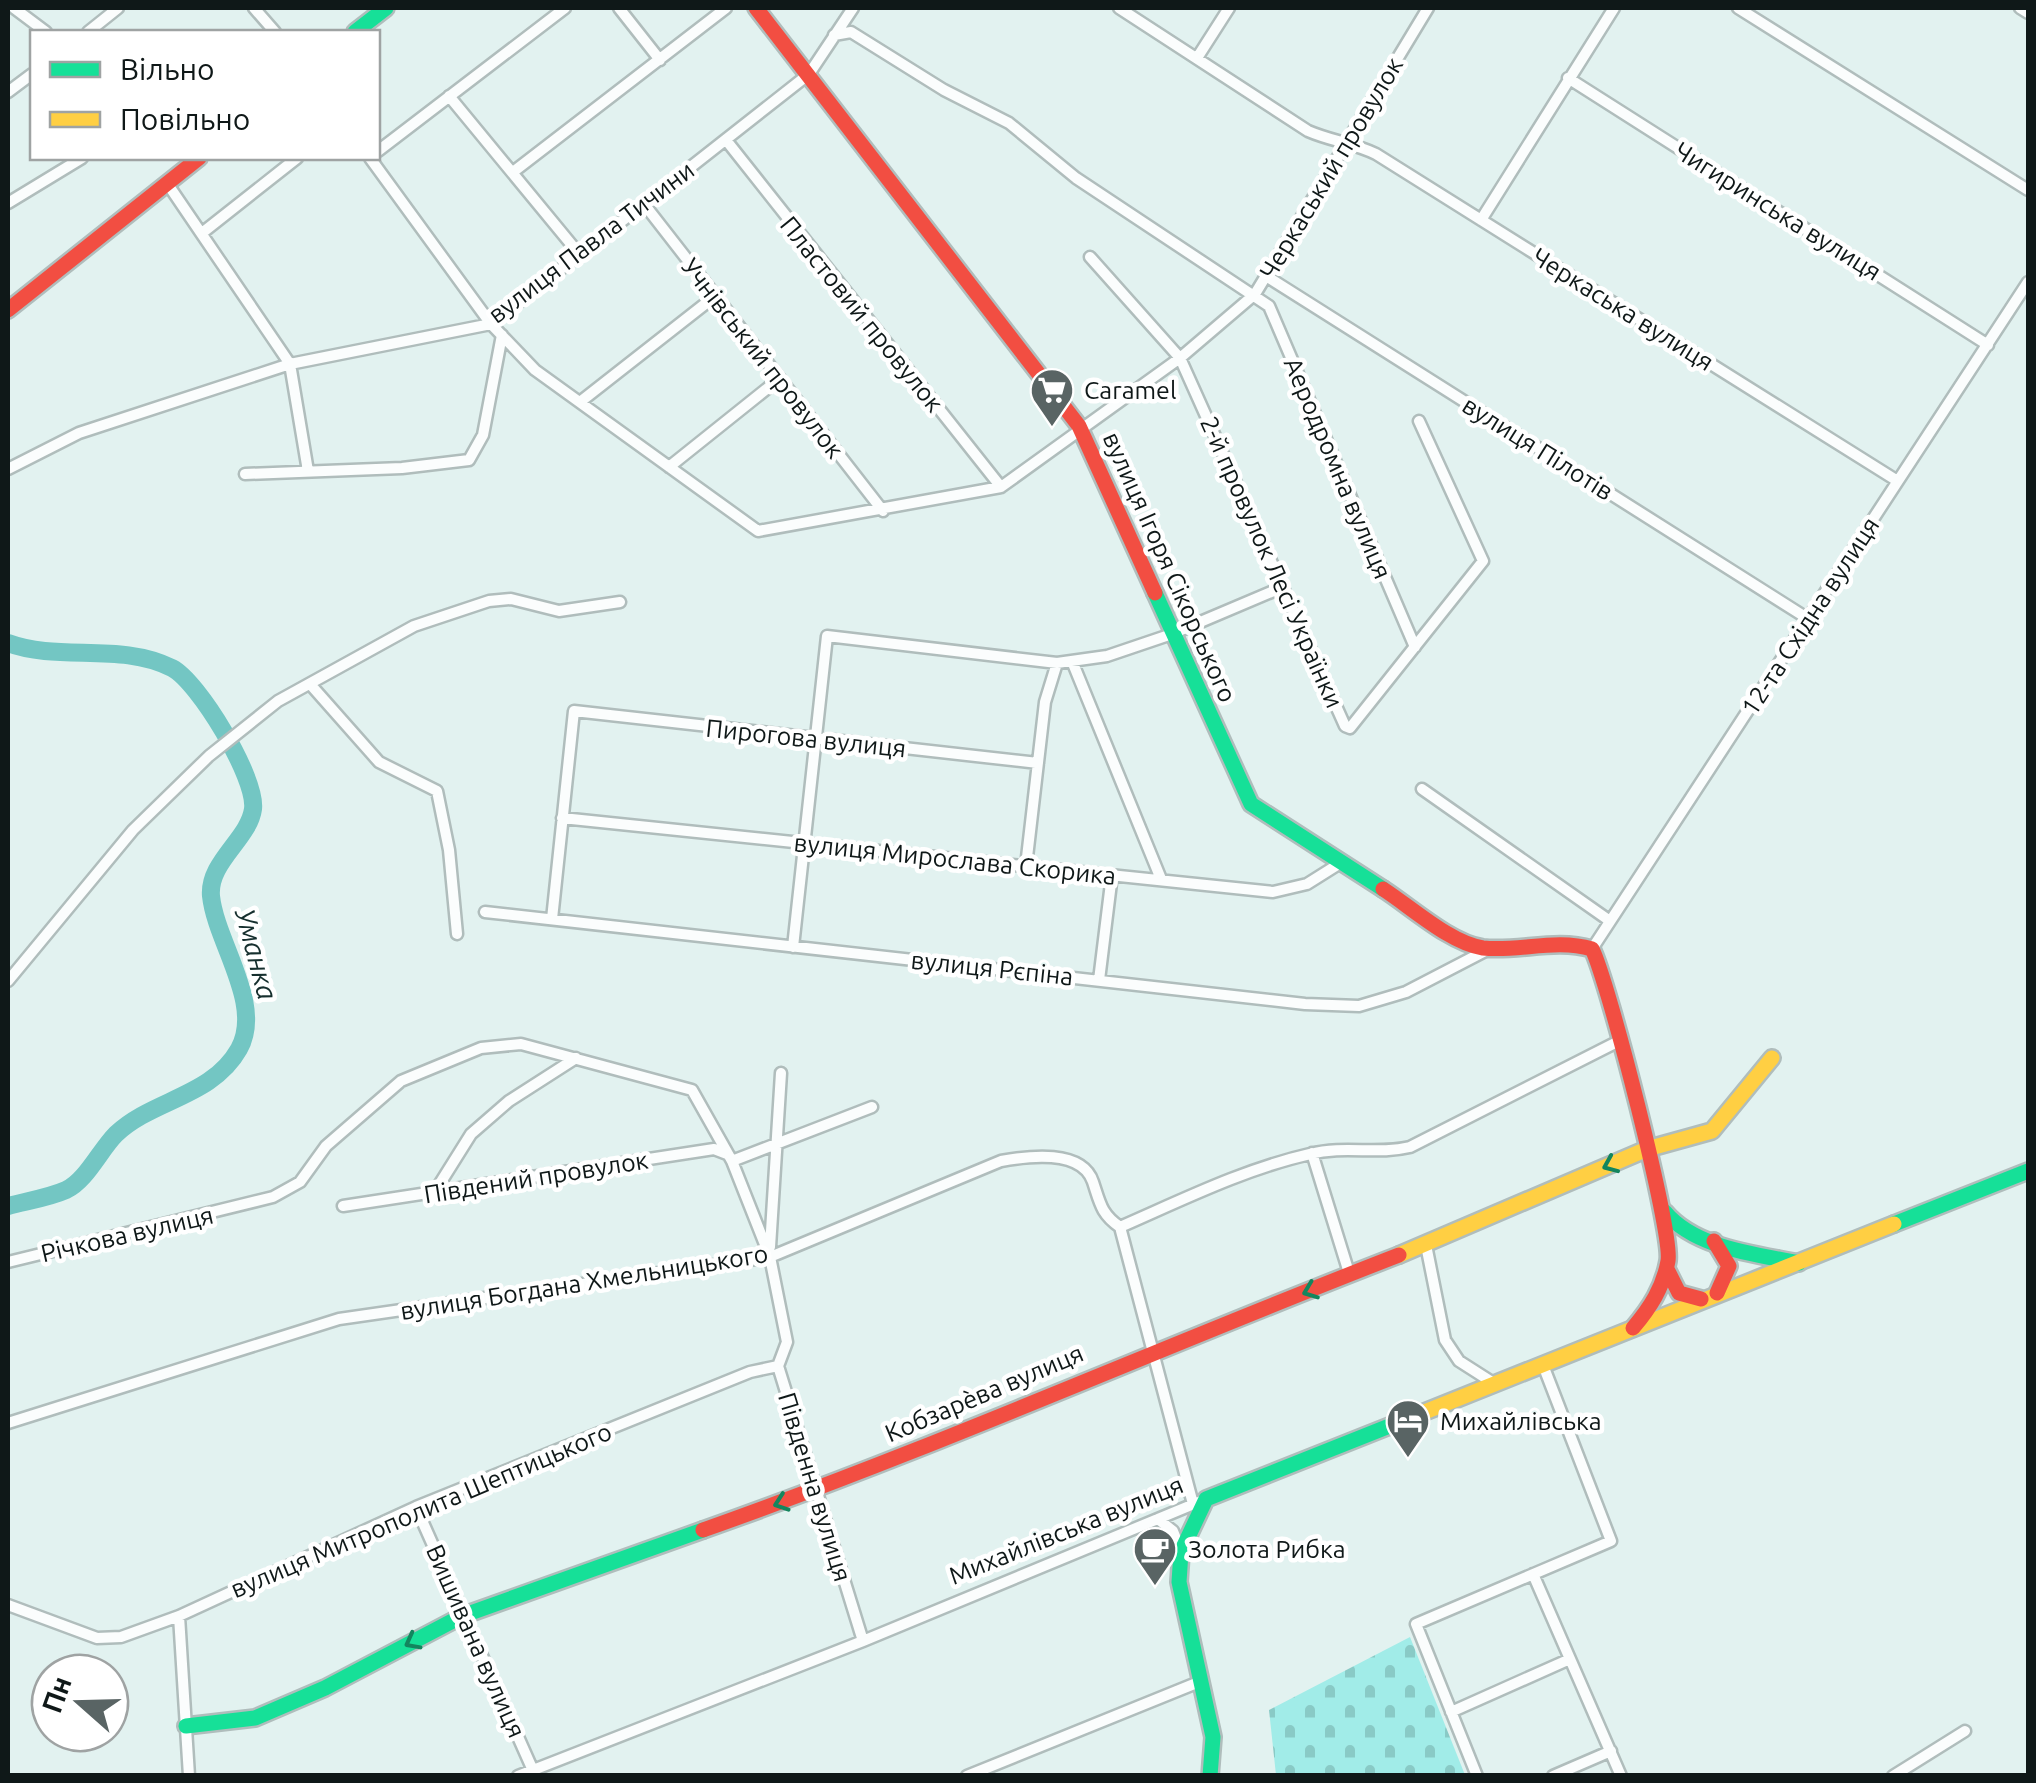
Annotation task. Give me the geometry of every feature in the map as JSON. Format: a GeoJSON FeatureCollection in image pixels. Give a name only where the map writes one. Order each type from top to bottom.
{"type":"FeatureCollection","features":[{"type":"Feature","properties":{"kind":"main road"},"geometry":{"type":"LineString","coordinates":[[358,30],[386,8]]}},
{"type":"Feature","properties":{"kind":"main road","name":"вулиця Ігоря Сікорського"},"geometry":{"type":"LineString","coordinates":[[756,8],[1079,426],[1251,804],[1470,944],[1487,950]]}},
{"type":"Feature","properties":{"kind":"main road"},"geometry":{"type":"LineString","coordinates":[[8,310],[196,160]]}},
{"type":"Feature","properties":{"kind":"main road"},"geometry":{"type":"LineString","coordinates":[[1487,950],[1562,943],[1592,949],[1661,1205],[1668,1263],[1679,1293],[1712,1296],[1729,1278],[1730,1264],[1720,1245],[1678,1228],[1661,1205]]}},
{"type":"Feature","properties":{"kind":"main road","name":"Кобзарèва вулиця"},"geometry":{"type":"LineString","coordinates":[[186,1726],[255,1718],[325,1688],[462,1616],[814,1491],[1153,1350],[1426,1245],[1647,1150],[1712,1131],[1772,1058]]}},
{"type":"Feature","properties":{"kind":"main road","name":"Михайлівська вулиця"},"geometry":{"type":"LineString","coordinates":[[1200,1502],[2028,1171]]}},
{"type":"Feature","properties":{"kind":"main road"},"geometry":{"type":"LineString","coordinates":[[1633,1328],[1655,1302],[1668,1263],[1682,1242],[1704,1238],[1803,1264]]}},
{"type":"Feature","properties":{"kind":"main road"},"geometry":{"type":"LineString","coordinates":[[1200,1502],[1181,1552],[1179,1582],[1212,1737],[1210,1776]]}},
{"type":"Feature","properties":{"kind":"street"},"geometry":{"type":"LineString","coordinates":[[14,8],[43,30]]}},
{"type":"Feature","properties":{"kind":"street"},"geometry":{"type":"LineString","coordinates":[[90,30],[118,8]]}},
{"type":"Feature","properties":{"kind":"street"},"geometry":{"type":"LineString","coordinates":[[254,8],[271,28]]}},
{"type":"Feature","properties":{"kind":"street"},"geometry":{"type":"LineString","coordinates":[[380,148],[565,8]]}},
{"type":"Feature","properties":{"kind":"street"},"geometry":{"type":"LineString","coordinates":[[619,8],[660,60]]}},
{"type":"Feature","properties":{"kind":"street"},"geometry":{"type":"LineString","coordinates":[[514,172],[726,8]]}},
{"type":"Feature","properties":{"kind":"street","name":"вулиця Павла Тичини"},"geometry":{"type":"LineString","coordinates":[[8,468],[79,433],[290,364],[491,324],[808,74],[853,8]]}},
{"type":"Feature","properties":{"kind":"street","name":"Черкаська вулиця"},"geometry":{"type":"LineString","coordinates":[[1120,8],[1308,131],[1328,140],[1348,140],[1896,480]]}},
{"type":"Feature","properties":{"kind":"street"},"geometry":{"type":"LineString","coordinates":[[1197,58],[1229,8]]}},
{"type":"Feature","properties":{"kind":"street","name":"Черкаський провулок"},"geometry":{"type":"LineString","coordinates":[[1079,426],[1180,358],[1255,294],[1428,8]]}},
{"type":"Feature","properties":{"kind":"street"},"geometry":{"type":"LineString","coordinates":[[1481,220],[1614,8]]}},
{"type":"Feature","properties":{"kind":"street"},"geometry":{"type":"LineString","coordinates":[[1738,8],[2028,190]]}},
{"type":"Feature","properties":{"kind":"street"},"geometry":{"type":"LineString","coordinates":[[2020,8],[2028,13]]}},
{"type":"Feature","properties":{"kind":"street"},"geometry":{"type":"LineString","coordinates":[[834,35],[851,32],[944,90],[1008,123],[1076,178],[1255,294]]}},
{"type":"Feature","properties":{"kind":"street"},"geometry":{"type":"LineString","coordinates":[[8,92],[30,76]]}},
{"type":"Feature","properties":{"kind":"street","name":"Чигиринська вулиця"},"geometry":{"type":"LineString","coordinates":[[1568,78],[1988,345]]}},
{"type":"Feature","properties":{"kind":"street"},"geometry":{"type":"LineString","coordinates":[[449,96],[580,255]]}},
{"type":"Feature","properties":{"kind":"street","name":"Пластовий провулок"},"geometry":{"type":"LineString","coordinates":[[726,140],[1001,487]]}},
{"type":"Feature","properties":{"kind":"street"},"geometry":{"type":"LineString","coordinates":[[8,203],[79,160]]}},
{"type":"Feature","properties":{"kind":"street"},"geometry":{"type":"LineString","coordinates":[[202,233],[294,160]]}},
{"type":"Feature","properties":{"kind":"street"},"geometry":{"type":"LineString","coordinates":[[371,160],[491,324],[535,370],[755,529],[883,512],[1001,487],[1029,471],[1079,426]]}},
{"type":"Feature","properties":{"kind":"street"},"geometry":{"type":"LineString","coordinates":[[167,183],[290,364],[308,471]]}},
{"type":"Feature","properties":{"kind":"street","name":"Учнівський провулок"},"geometry":{"type":"LineString","coordinates":[[644,204],[883,512]]}},
{"type":"Feature","properties":{"kind":"street","name":"2-й провулок Лесі Українки"},"geometry":{"type":"LineString","coordinates":[[1090,256],[1180,358],[1345,726],[1357,724],[1415,647]]}},
{"type":"Feature","properties":{"kind":"street","name":"вулиця Пілотів"},"geometry":{"type":"LineString","coordinates":[[1266,276],[1810,620]]}},
{"type":"Feature","properties":{"kind":"street","name":"12-та Східна вулиця"},"geometry":{"type":"LineString","coordinates":[[1592,949],[2028,282]]}},
{"type":"Feature","properties":{"kind":"street","name":"Аеродромна вулиця"},"geometry":{"type":"LineString","coordinates":[[1255,294],[1269,306],[1415,647]]}},
{"type":"Feature","properties":{"kind":"street"},"geometry":{"type":"LineString","coordinates":[[580,402],[714,296]]}},
{"type":"Feature","properties":{"kind":"street"},"geometry":{"type":"LineString","coordinates":[[245,474],[469,460],[478,450],[502,336]]}},
{"type":"Feature","properties":{"kind":"street"},"geometry":{"type":"LineString","coordinates":[[669,466],[779,379]]}},
{"type":"Feature","properties":{"kind":"street"},"geometry":{"type":"LineString","coordinates":[[1415,647],[1483,561],[1418,421]]}},
{"type":"Feature","properties":{"kind":"street"},"geometry":{"type":"LineString","coordinates":[[793,947],[826,636],[1072,662],[1108,656],[1172,634],[1282,587]]}},
{"type":"Feature","properties":{"kind":"street"},"geometry":{"type":"LineString","coordinates":[[8,981],[82,887],[209,756],[242,727],[310,684],[414,626],[489,601],[511,599],[560,611],[620,602]]}},
{"type":"Feature","properties":{"kind":"street"},"geometry":{"type":"LineString","coordinates":[[1072,662],[1161,879]]}},
{"type":"Feature","properties":{"kind":"street"},"geometry":{"type":"LineString","coordinates":[[1026,866],[1045,702],[1057,663]]}},
{"type":"Feature","properties":{"kind":"street"},"geometry":{"type":"LineString","coordinates":[[310,684],[379,762],[436,791],[449,850],[457,934]]}},
{"type":"Feature","properties":{"kind":"street","name":"Пирогова вулиця"},"geometry":{"type":"LineString","coordinates":[[562,818],[574,711],[1038,763]]}},
{"type":"Feature","properties":{"kind":"street"},"geometry":{"type":"LineString","coordinates":[[1422,789],[1610,921]]}},
{"type":"Feature","properties":{"kind":"street"},"geometry":{"type":"LineString","coordinates":[[552,920],[562,818]]}},
{"type":"Feature","properties":{"kind":"street","name":"вулиця Мирослава Скорика"},"geometry":{"type":"LineString","coordinates":[[562,818],[1273,892],[1307,884],[1342,862]]}},
{"type":"Feature","properties":{"kind":"street"},"geometry":{"type":"LineString","coordinates":[[1099,980],[1112,875]]}},
{"type":"Feature","properties":{"kind":"street","name":"вулиця Рєпіна"},"geometry":{"type":"LineString","coordinates":[[486,912],[1359,1006],[1406,992],[1487,950]]}},
{"type":"Feature","properties":{"kind":"street"},"geometry":{"type":"LineString","coordinates":[[1200,1502],[1120,1227],[1232,1179],[1312,1153],[1351,1146],[1390,1152],[1410,1147],[1619,1040]]}},
{"type":"Feature","properties":{"kind":"street","name":"Південна вулиця"},"geometry":{"type":"LineString","coordinates":[[481,1048],[521,1044],[692,1090],[730,1158],[770,1256],[787,1342],[778,1366],[864,1641]]}},
{"type":"Feature","properties":{"kind":"street","name":"Річкова вулиця"},"geometry":{"type":"LineString","coordinates":[[8,1262],[247,1206],[300,1182],[326,1146],[401,1081],[481,1048]]}},
{"type":"Feature","properties":{"kind":"street"},"geometry":{"type":"LineString","coordinates":[[434,1192],[471,1134],[509,1101],[576,1058]]}},
{"type":"Feature","properties":{"kind":"street"},"geometry":{"type":"LineString","coordinates":[[770,1256],[781,1073]]}},
{"type":"Feature","properties":{"kind":"street","name":"Південий провулок"},"geometry":{"type":"LineString","coordinates":[[344,1206],[714,1149],[730,1158],[775,1148],[872,1107]]}},
{"type":"Feature","properties":{"kind":"street"},"geometry":{"type":"LineString","coordinates":[[1312,1153],[1350,1276]]}},
{"type":"Feature","properties":{"kind":"street","name":"вулиця Богдана Хмельницького"},"geometry":{"type":"LineString","coordinates":[[8,1423],[338,1319],[770,1256],[1001,1161],[1027,1156],[1075,1161],[1085,1167],[1105,1217],[1120,1227]]}},
{"type":"Feature","properties":{"kind":"street"},"geometry":{"type":"LineString","coordinates":[[1426,1245],[1444,1340],[1459,1361],[1495,1384]]}},
{"type":"Feature","properties":{"kind":"street"},"geometry":{"type":"LineString","coordinates":[[1477,1776],[1416,1624],[1611,1542],[1543,1365]]}},
{"type":"Feature","properties":{"kind":"street","name":"вулиця Митрополита Шептицького"},"geometry":{"type":"LineString","coordinates":[[8,1605],[97,1638],[121,1637],[180,1616],[416,1507],[750,1372],[778,1366]]}},
{"type":"Feature","properties":{"kind":"street","name":"Михайлівська вулиця"},"geometry":{"type":"LineString","coordinates":[[518,1776],[534,1773],[864,1641],[1200,1502]]}},
{"type":"Feature","properties":{"kind":"street","name":"Вишивана вулиця"},"geometry":{"type":"LineString","coordinates":[[416,1507],[534,1773]]}},
{"type":"Feature","properties":{"kind":"street"},"geometry":{"type":"LineString","coordinates":[[1158,1518],[1173,1530],[1181,1552]]}},
{"type":"Feature","properties":{"kind":"street"},"geometry":{"type":"LineString","coordinates":[[1533,1574],[1621,1776]]}},
{"type":"Feature","properties":{"kind":"street"},"geometry":{"type":"LineString","coordinates":[[180,1616],[189,1776]]}},
{"type":"Feature","properties":{"kind":"street"},"geometry":{"type":"LineString","coordinates":[[1451,1712],[1570,1659]]}},
{"type":"Feature","properties":{"kind":"street"},"geometry":{"type":"LineString","coordinates":[[967,1776],[1199,1682]]}},
{"type":"Feature","properties":{"kind":"street"},"geometry":{"type":"LineString","coordinates":[[1893,1776],[1965,1731]]}},
{"type":"Feature","properties":{"kind":"street"},"geometry":{"type":"LineString","coordinates":[[1554,1776],[1610,1751]]}},
{"type":"Feature","properties":{"kind":"green space"},"geometry":{"type":"Polygon","coordinates":[[[1410,1637],[1465,1775],[1276,1775],[1269,1710],[1410,1637]]]}},
{"type":"Feature","properties":{"kind":"waterway","name":"Уманка"},"geometry":{"type":"LineString","coordinates":[[8,643],[48,651],[132,656],[172,668],[196,691],[224,732],[246,776],[253,809],[216,872],[211,896],[246,1013],[239,1049],[214,1078],[116,1134],[73,1186],[8,1206]]}},
{"type":"Feature","properties":{"kind":"traffic: fast"},"geometry":{"type":"LineString","coordinates":[[358,30],[386,8]]}},
{"type":"Feature","properties":{"kind":"traffic: fast"},"geometry":{"type":"LineString","coordinates":[[1155,593],[1251,804],[1383,889]]}},
{"type":"Feature","properties":{"kind":"traffic: fast"},"geometry":{"type":"LineString","coordinates":[[1894,1224],[2028,1171]]}},
{"type":"Feature","properties":{"kind":"traffic: fast"},"geometry":{"type":"LineString","coordinates":[[1665,1212],[1709,1242],[1799,1263]]}},
{"type":"Feature","properties":{"kind":"traffic: fast"},"geometry":{"type":"LineString","coordinates":[[1210,1776],[1213,1737],[1179,1582],[1181,1552],[1206,1499],[1397,1423]]}},
{"type":"Feature","properties":{"kind":"traffic: fast"},"geometry":{"type":"LineString","coordinates":[[186,1726],[255,1718],[325,1688],[462,1616],[703,1530]]}},
{"type":"Feature","properties":{"kind":"traffic: slow"},"geometry":{"type":"LineString","coordinates":[[1399,1255],[1647,1149],[1712,1131],[1772,1058]]}},
{"type":"Feature","properties":{"kind":"traffic: slow"},"geometry":{"type":"LineString","coordinates":[[1397,1423],[1894,1224]]}},
{"type":"Feature","properties":{"kind":"traffic: jam"},"geometry":{"type":"LineString","coordinates":[[756,8],[1079,426],[1155,593]]}},
{"type":"Feature","properties":{"kind":"traffic: jam"},"geometry":{"type":"LineString","coordinates":[[8,310],[196,160]]}},
{"type":"Feature","properties":{"kind":"traffic: jam"},"geometry":{"type":"LineString","coordinates":[[1383,889],[1444,932],[1470,945],[1497,949],[1565,945],[1592,949],[1638,1106],[1667,1241],[1668,1261],[1663,1280],[1633,1328]]}},
{"type":"Feature","properties":{"kind":"traffic: jam"},"geometry":{"type":"LineString","coordinates":[[1714,1241],[1729,1266],[1717,1293]]}},
{"type":"Feature","properties":{"kind":"traffic: jam"},"geometry":{"type":"LineString","coordinates":[[703,1530],[878,1465],[1399,1255]]}},
{"type":"Feature","properties":{"kind":"traffic: jam"},"geometry":{"type":"LineString","coordinates":[[1667,1269],[1679,1293],[1701,1299]]}},
{"type":"Feature","properties":{"kind":"place","name":"Caramel"},"geometry":{"type":"Point","coordinates":[1052,428]}},
{"type":"Feature","properties":{"kind":"place","name":"Михайлівська"},"geometry":{"type":"Point","coordinates":[1408,1459]}},
{"type":"Feature","properties":{"kind":"place","name":"Золота Рибка"},"geometry":{"type":"Point","coordinates":[1155,1587]}}]}
